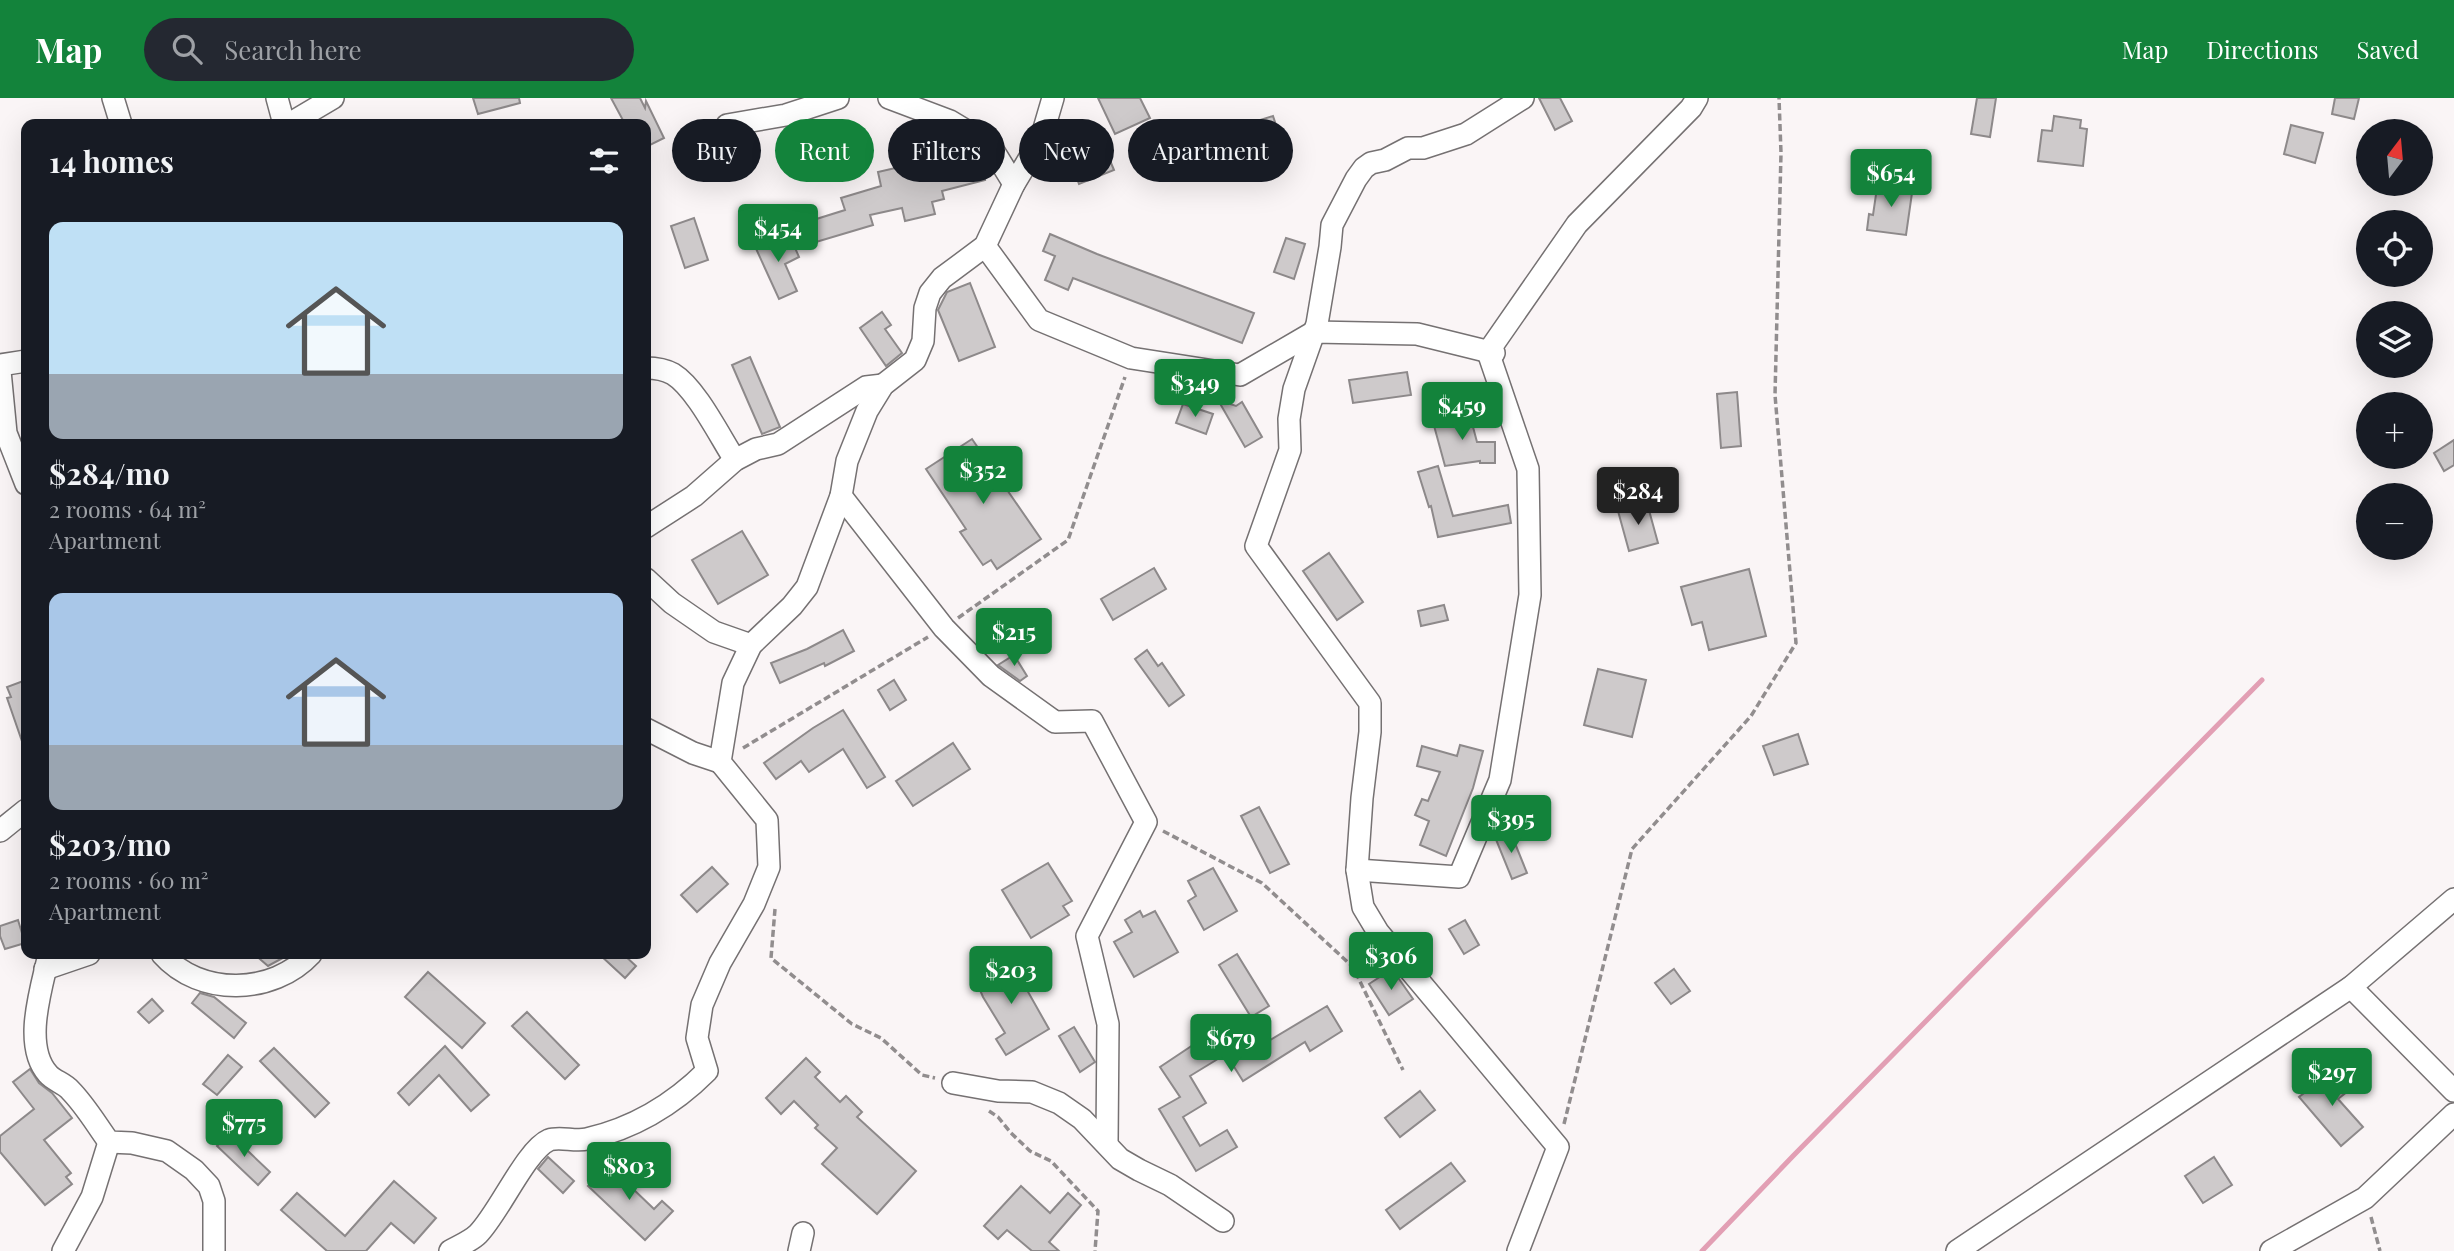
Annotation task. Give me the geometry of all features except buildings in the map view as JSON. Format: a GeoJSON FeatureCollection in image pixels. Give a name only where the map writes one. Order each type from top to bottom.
{"type":"FeatureCollection","features":[{"type":"Feature","properties":{"kind":"street"},"geometry":{"type":"LineString","coordinates":[[113,98],[119,119]]}},
{"type":"Feature","properties":{"kind":"street"},"geometry":{"type":"LineString","coordinates":[[277,98],[284,119]]}},
{"type":"Feature","properties":{"kind":"street"},"geometry":{"type":"LineString","coordinates":[[295,119],[333,98]]}},
{"type":"Feature","properties":{"kind":"street"},"geometry":{"type":"LineString","coordinates":[[761,119],[786,115],[838,98]]}},
{"type":"Feature","properties":{"kind":"street"},"geometry":{"type":"LineString","coordinates":[[889,98],[950,121],[990,145],[1014,184]]}},
{"type":"Feature","properties":{"kind":"street"},"geometry":{"type":"LineString","coordinates":[[720,762],[733,683],[751,645],[792,606],[807,587],[841,496],[847,461],[867,411],[883,385],[915,360],[923,341],[925,308],[930,293],[942,278],[985,246],[1014,184],[1041,139],[1053,98]]}},
{"type":"Feature","properties":{"kind":"street"},"geometry":{"type":"LineString","coordinates":[[1518,1251],[1559,1147],[1378,932],[1363,907],[1357,870],[1370,732],[1370,703],[1256,546],[1290,450],[1289,419],[1294,388],[1314,332],[1332,225],[1364,168],[1408,148],[1423,148],[1466,134],[1523,98]]}},
{"type":"Feature","properties":{"kind":"street"},"geometry":{"type":"LineString","coordinates":[[1491,352],[1577,224],[1691,108],[1697,98]]}},
{"type":"Feature","properties":{"kind":"street"},"geometry":{"type":"LineString","coordinates":[[985,246],[1039,320],[1131,358],[1240,375],[1314,332],[1418,334],[1491,352]]}},
{"type":"Feature","properties":{"kind":"street"},"geometry":{"type":"LineString","coordinates":[[1357,870],[1459,877],[1500,780],[1530,595],[1528,469],[1491,352]]}},
{"type":"Feature","properties":{"kind":"street"},"geometry":{"type":"LineString","coordinates":[[0,365],[21,362]]}},
{"type":"Feature","properties":{"kind":"street"},"geometry":{"type":"LineString","coordinates":[[651,368],[672,373],[682,382],[701,406],[735,460]]}},
{"type":"Feature","properties":{"kind":"street"},"geometry":{"type":"LineString","coordinates":[[0,371],[6,433],[21,471]]}},
{"type":"Feature","properties":{"kind":"street"},"geometry":{"type":"LineString","coordinates":[[651,524],[694,496],[735,460],[756,449],[778,444],[866,387],[883,385]]}},
{"type":"Feature","properties":{"kind":"street"},"geometry":{"type":"LineString","coordinates":[[841,496],[944,628],[991,676],[1055,722],[1092,721],[1146,822],[1087,936],[1108,1024],[1107,1142]]}},
{"type":"Feature","properties":{"kind":"street"},"geometry":{"type":"LineString","coordinates":[[651,584],[672,603],[714,632],[751,645]]}},
{"type":"Feature","properties":{"kind":"street"},"geometry":{"type":"LineString","coordinates":[[450,1251],[477,1235],[501,1205],[534,1152],[550,1140],[585,1139],[648,1117],[683,1094],[707,1071],[697,1038],[702,1005],[720,963],[754,904],[769,867],[766,820],[720,762],[693,753],[651,732]]}},
{"type":"Feature","properties":{"kind":"street"},"geometry":{"type":"LineString","coordinates":[[0,831],[21,814]]}},
{"type":"Feature","properties":{"kind":"street"},"geometry":{"type":"LineString","coordinates":[[1957,1251],[2351,987],[2454,899]]}},
{"type":"Feature","properties":{"kind":"street"},"geometry":{"type":"LineString","coordinates":[[166,959],[190,976],[215,983],[245,986],[274,980],[307,959]]}},
{"type":"Feature","properties":{"kind":"street"},"geometry":{"type":"LineString","coordinates":[[47,961],[38,995],[36,1017],[40,1062],[49,1075],[67,1087],[81,1102],[108,1142]]}},
{"type":"Feature","properties":{"kind":"street"},"geometry":{"type":"LineString","coordinates":[[2351,987],[2454,1091]]}},
{"type":"Feature","properties":{"kind":"street"},"geometry":{"type":"LineString","coordinates":[[953,1083],[998,1091],[1032,1092],[1059,1102],[1082,1119],[1120,1158],[1170,1185],[1223,1221]]}},
{"type":"Feature","properties":{"kind":"street"},"geometry":{"type":"LineString","coordinates":[[2271,1251],[2365,1198],[2454,1114]]}},
{"type":"Feature","properties":{"kind":"street"},"geometry":{"type":"LineString","coordinates":[[63,1251],[92,1197],[108,1142]]}},
{"type":"Feature","properties":{"kind":"street"},"geometry":{"type":"LineString","coordinates":[[108,1142],[132,1143],[167,1151],[194,1170],[209,1186],[214,1201],[214,1251]]}},
{"type":"Feature","properties":{"kind":"path"},"geometry":{"type":"LineString","coordinates":[[1559,1147],[1632,849],[1751,716],[1796,643],[1775,395],[1781,153],[1779,98]]}},
{"type":"Feature","properties":{"kind":"path"},"geometry":{"type":"LineString","coordinates":[[720,762],[944,628],[1068,540],[1131,358]]}},
{"type":"Feature","properties":{"kind":"path"},"geometry":{"type":"LineString","coordinates":[[1146,822],[1262,883],[1353,967],[1403,1070]]}},
{"type":"Feature","properties":{"kind":"path"},"geometry":{"type":"LineString","coordinates":[[775,901],[771,958],[852,1024],[881,1038],[922,1075],[953,1083]]}},
{"type":"Feature","properties":{"kind":"path"},"geometry":{"type":"LineString","coordinates":[[988,1110],[1030,1151],[1051,1161],[1098,1211],[1095,1251]]}},
{"type":"Feature","properties":{"kind":"path"},"geometry":{"type":"LineString","coordinates":[[2365,1198],[2380,1251]]}},
{"type":"Feature","properties":{"kind":"waterway"},"geometry":{"type":"LineString","coordinates":[[1702,1251],[2262,680]]}}]}
